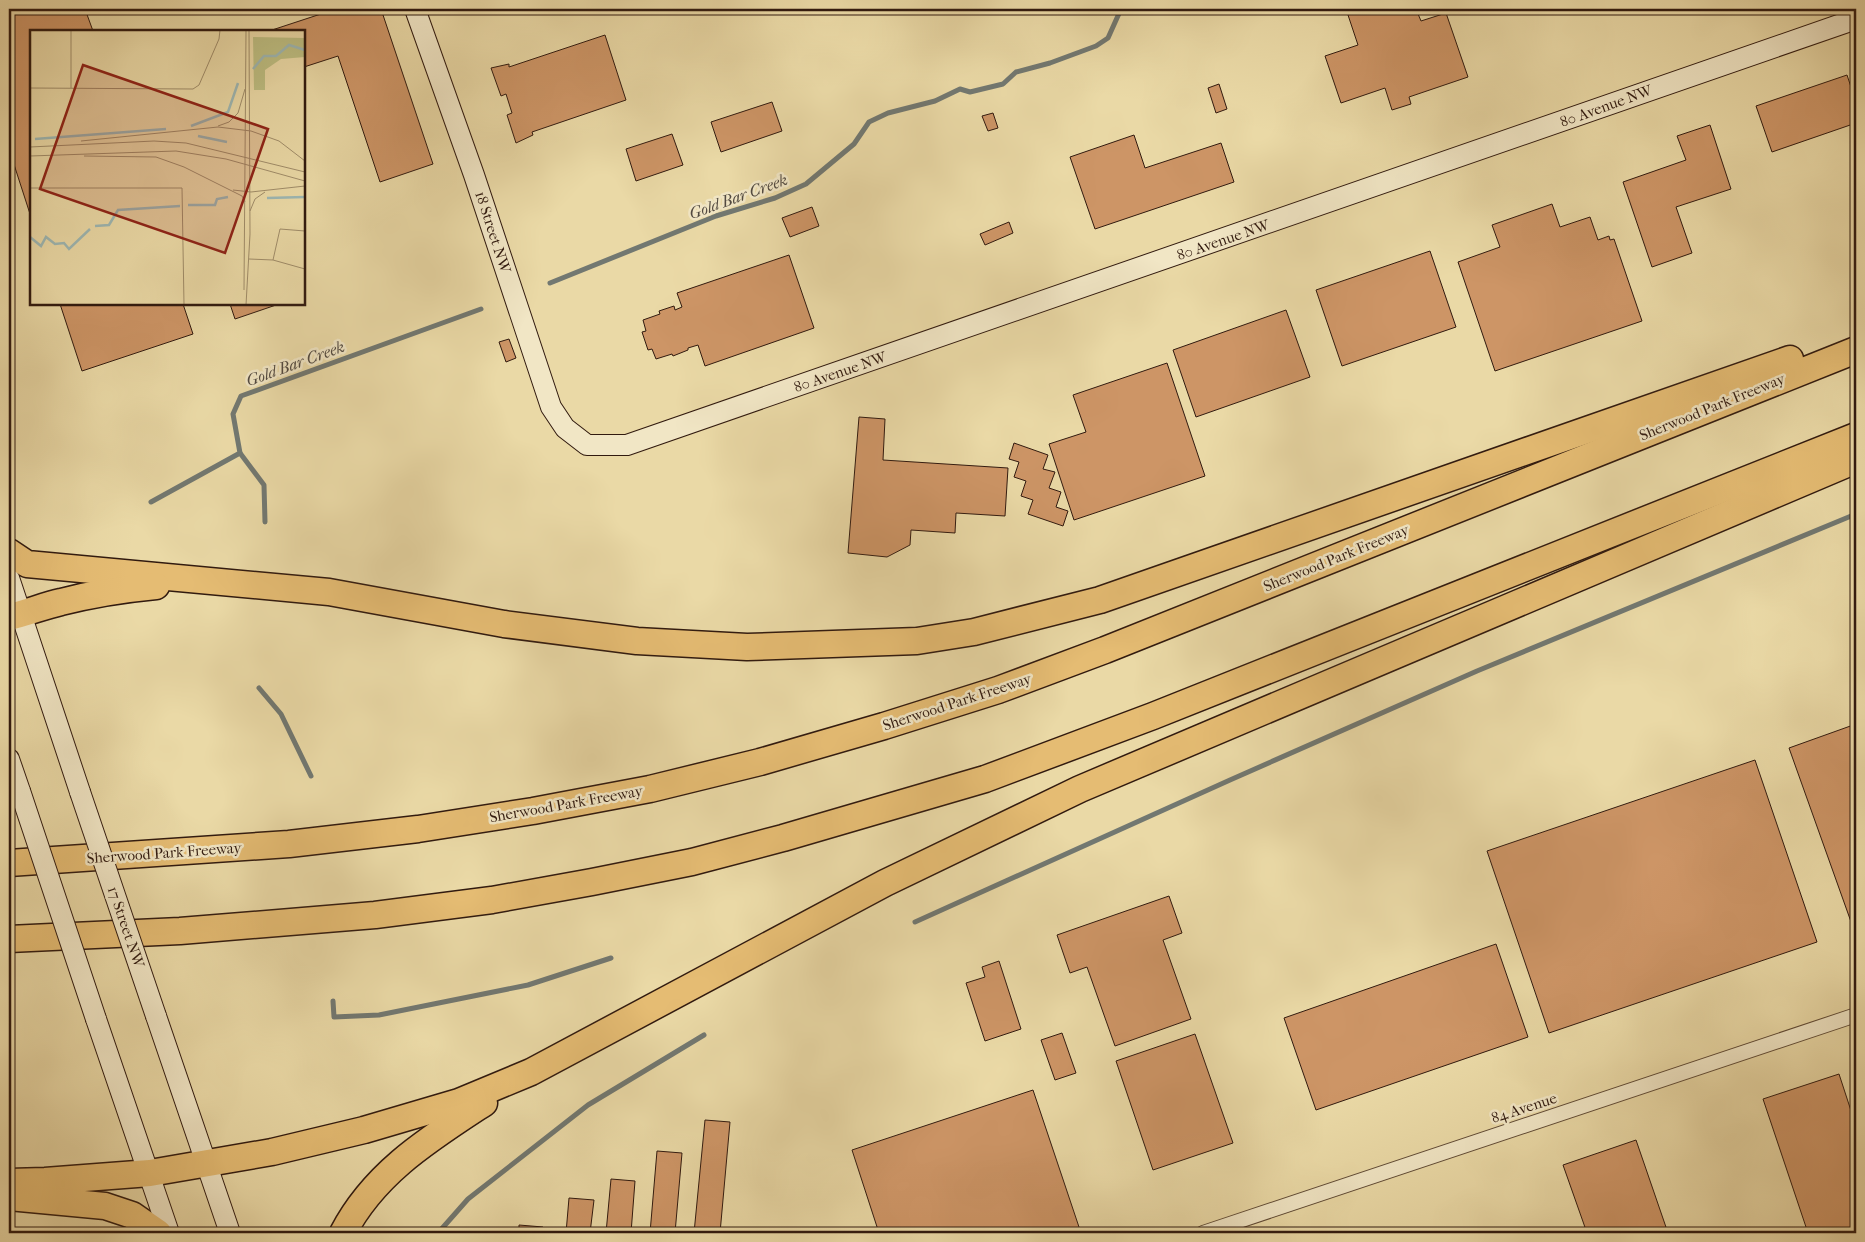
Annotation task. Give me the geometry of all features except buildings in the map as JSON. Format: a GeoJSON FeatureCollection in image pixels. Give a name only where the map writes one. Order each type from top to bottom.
{"type":"FeatureCollection","features":[{"type":"Feature","properties":{"kind":"highway"},"geometry":{"type":"LineString","coordinates":[[9,552],[27,564],[329,592],[504,624],[637,641],[747,647],[917,641],[974,632],[1100,600],[1784,360],[1856,345]]}},
{"type":"Feature","properties":{"kind":"highway","name":"Sherwood Park Freeway"},"geometry":{"type":"LineString","coordinates":[[9,864],[289,844],[418,829],[533,811],[650,789],[760,762],[998,690],[1114,646],[1856,350]]}},
{"type":"Feature","properties":{"kind":"highway"},"geometry":{"type":"LineString","coordinates":[[9,939],[199,929],[374,915],[492,900],[692,862],[774,841],[985,779],[1153,716],[1856,436]]}},
{"type":"Feature","properties":{"kind":"highway"},"geometry":{"type":"LineString","coordinates":[[343,1233],[351,1216],[374,1186],[404,1158],[531,1072],[885,883],[1080,789],[1856,460]]}},
{"type":"Feature","properties":{"kind":"highway"},"geometry":{"type":"LineString","coordinates":[[15,615],[58,602],[96,594],[135,588],[209,582]]}},
{"type":"Feature","properties":{"kind":"highway"},"geometry":{"type":"LineString","coordinates":[[9,1182],[45,1182],[150,1172],[272,1152],[364,1130],[459,1102],[531,1072]]}},
{"type":"Feature","properties":{"kind":"highway"},"geometry":{"type":"LineString","coordinates":[[9,1197],[105,1206],[132,1214],[158,1233]]}},
{"type":"Feature","properties":{"kind":"street","name":"18 Street NW"},"geometry":{"type":"LineString","coordinates":[[415,9],[474,175],[551,407],[565,428],[587,445]]}},
{"type":"Feature","properties":{"kind":"street","name":"80 Avenue NW"},"geometry":{"type":"LineString","coordinates":[[587,445],[627,446],[1856,19]]}},
{"type":"Feature","properties":{"kind":"street","name":"17 Street NW"},"geometry":{"type":"LineString","coordinates":[[9,578],[15,615],[80,792],[230,1233]]}},
{"type":"Feature","properties":{"kind":"street"},"geometry":{"type":"LineString","coordinates":[[9,759],[96,1019],[150,1172],[169,1233]]}},
{"type":"Feature","properties":{"kind":"street","name":"84 Avenue"},"geometry":{"type":"LineString","coordinates":[[1203,1233],[1856,1015]]}},
{"type":"Feature","properties":{"kind":"waterway","name":"Gold Bar Creek"},"geometry":{"type":"LineString","coordinates":[[550,283],[716,216],[775,198],[806,184],[854,144],[869,122],[888,113],[935,101],[960,89],[970,92],[1003,84],[1016,72],[1050,63],[1096,46],[1108,38],[1121,9]]}},
{"type":"Feature","properties":{"kind":"waterway","name":"Gold Bar Creek"},"geometry":{"type":"LineString","coordinates":[[151,502],[240,453],[233,414],[241,396],[481,309]]}},
{"type":"Feature","properties":{"kind":"waterway"},"geometry":{"type":"LineString","coordinates":[[240,453],[264,485],[265,522]]}},
{"type":"Feature","properties":{"kind":"waterway"},"geometry":{"type":"LineString","coordinates":[[915,922],[1477,671],[1856,514]]}},
{"type":"Feature","properties":{"kind":"waterway"},"geometry":{"type":"LineString","coordinates":[[259,688],[281,714],[311,776]]}},
{"type":"Feature","properties":{"kind":"waterway"},"geometry":{"type":"LineString","coordinates":[[333,1001],[334,1017],[379,1015],[528,985],[611,958]]}},
{"type":"Feature","properties":{"kind":"waterway"},"geometry":{"type":"LineString","coordinates":[[438,1233],[468,1199],[588,1105],[704,1035]]}}]}
